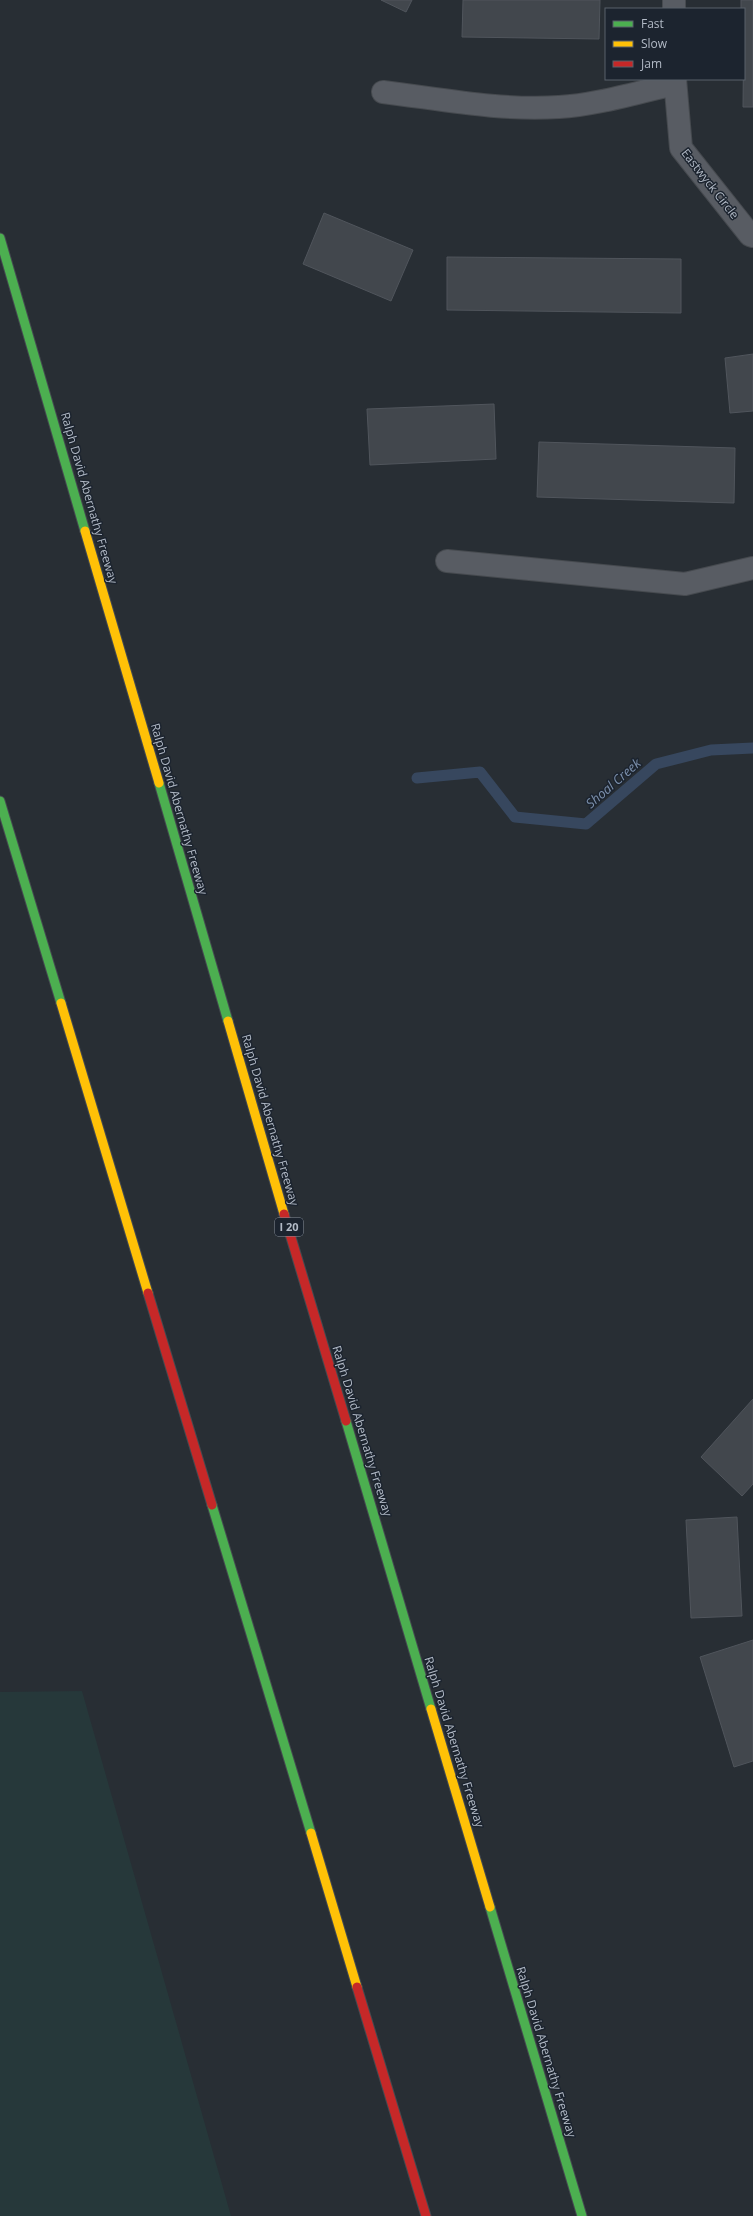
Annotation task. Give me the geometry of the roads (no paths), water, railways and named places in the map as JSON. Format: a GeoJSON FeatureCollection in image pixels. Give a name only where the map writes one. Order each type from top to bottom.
{"type":"FeatureCollection","features":[{"type":"Feature","properties":{"kind":"highway","name":"Ralph David Abernathy Freeway"},"geometry":{"type":"LineString","coordinates":[[0,238],[275,1182],[582,2216]]}},
{"type":"Feature","properties":{"kind":"highway"},"geometry":{"type":"LineString","coordinates":[[0,801],[426,2216]]}},
{"type":"Feature","properties":{"kind":"street"},"geometry":{"type":"LineString","coordinates":[[383,92],[504,107],[560,107],[617,97],[675,81]]}},
{"type":"Feature","properties":{"kind":"street","name":"Eastwyck Circle"},"geometry":{"type":"LineString","coordinates":[[675,81],[681,148],[752,234]]}},
{"type":"Feature","properties":{"kind":"street"},"geometry":{"type":"LineString","coordinates":[[447,562],[685,584],[753,568]]}},
{"type":"Feature","properties":{"kind":"waterway","name":"Shoal Creek"},"geometry":{"type":"LineString","coordinates":[[417,778],[480,772],[515,817],[586,824],[656,764],[711,750],[753,748]]}}]}
